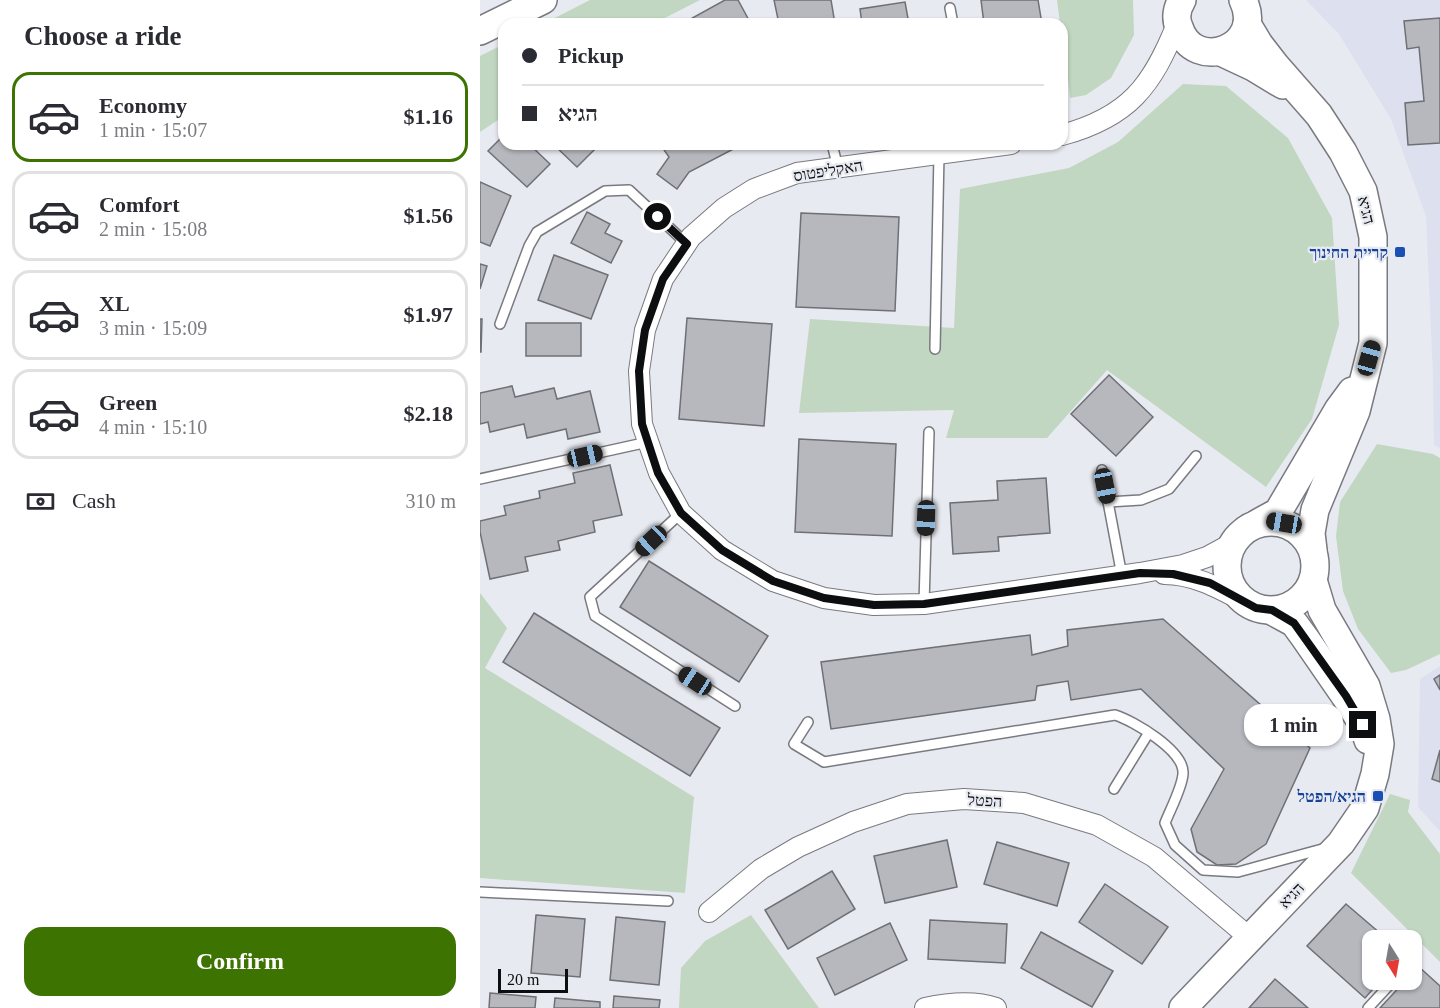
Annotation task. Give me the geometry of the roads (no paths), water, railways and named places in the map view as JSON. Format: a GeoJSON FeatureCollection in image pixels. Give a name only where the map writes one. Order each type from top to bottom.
{"type":"FeatureCollection","features":[{"type":"Feature","properties":{"kind":"street"},"geometry":{"type":"LineString","coordinates":[[506,18],[543,0]]}},
{"type":"Feature","properties":{"kind":"street"},"geometry":{"type":"LineString","coordinates":[[1068,133],[1084,129],[1120,110],[1138,94],[1154,74],[1178,7]]}},
{"type":"Feature","properties":{"kind":"street","name":"הגיא"},"geometry":{"type":"LineString","coordinates":[[1178,7],[1182,35],[1189,44],[1210,53],[1221,52],[1253,67],[1305,99]]}},
{"type":"Feature","properties":{"kind":"street"},"geometry":{"type":"LineString","coordinates":[[1221,52],[1238,42],[1248,9]]}},
{"type":"Feature","properties":{"kind":"street","name":"הגיא"},"geometry":{"type":"LineString","coordinates":[[1248,9],[1258,44],[1319,115],[1342,152],[1363,191],[1374,237],[1373,343],[1356,411],[1315,510],[1311,533],[1313,550]]}},
{"type":"Feature","properties":{"kind":"street"},"geometry":{"type":"LineString","coordinates":[[480,31],[498,22]]}},
{"type":"Feature","properties":{"kind":"street","name":"האקליפטוס"},"geometry":{"type":"LineString","coordinates":[[958,150],[797,173],[754,189],[724,208],[692,237],[663,279],[645,330],[639,371],[642,424],[658,473],[681,513],[722,550],[773,581],[824,598],[874,605],[924,604],[1131,574],[1183,565],[1207,557],[1231,544]]}},
{"type":"Feature","properties":{"kind":"street","name":"הגיא"},"geometry":{"type":"LineString","coordinates":[[1258,523],[1278,512],[1338,410],[1365,373]]}},
{"type":"Feature","properties":{"kind":"street"},"geometry":{"type":"LineString","coordinates":[[1271,521],[1284,523],[1296,529],[1306,538],[1313,550],[1316,565],[1313,580],[1307,592],[1297,602],[1285,608],[1272,610],[1256,608],[1243,601],[1234,592],[1226,568],[1231,544],[1247,527],[1258,523],[1271,521]]}},
{"type":"Feature","properties":{"kind":"street","name":"האקליפטוס"},"geometry":{"type":"LineString","coordinates":[[1131,574],[1173,574],[1210,583],[1243,601]]}},
{"type":"Feature","properties":{"kind":"street","name":"הגיא"},"geometry":{"type":"LineString","coordinates":[[1191,1006],[1250,938],[1341,843],[1365,808],[1380,744],[1376,718],[1366,686],[1322,610],[1313,580]]}},
{"type":"Feature","properties":{"kind":"street"},"geometry":{"type":"LineString","coordinates":[[1272,610],[1294,623],[1346,696],[1363,725],[1376,767]]}},
{"type":"Feature","properties":{"kind":"street","name":"הפטל"},"geometry":{"type":"LineString","coordinates":[[709,912],[761,869],[798,847],[853,822],[906,804],[964,799],[1024,803],[1097,825],[1154,857],[1250,938]]}},
{"type":"Feature","properties":{"kind":"street"},"geometry":{"type":"LineString","coordinates":[[925,1008],[951,1002],[988,1005],[996,1008]]}},
{"type":"Feature","properties":{"kind":"lane"},"geometry":{"type":"LineString","coordinates":[[950,8],[952,18]]}},
{"type":"Feature","properties":{"kind":"lane"},"geometry":{"type":"LineString","coordinates":[[834,150],[838,168]]}},
{"type":"Feature","properties":{"kind":"lane"},"geometry":{"type":"LineString","coordinates":[[935,349],[939,154]]}},
{"type":"Feature","properties":{"kind":"lane"},"geometry":{"type":"LineString","coordinates":[[500,324],[529,246],[537,232],[606,191],[629,190],[687,244]]}},
{"type":"Feature","properties":{"kind":"lane"},"geometry":{"type":"LineString","coordinates":[[924,604],[929,432]]}},
{"type":"Feature","properties":{"kind":"lane"},"geometry":{"type":"LineString","coordinates":[[480,479],[648,442]]}},
{"type":"Feature","properties":{"kind":"lane"},"geometry":{"type":"LineString","coordinates":[[1108,502],[1141,500],[1169,489],[1196,456]]}},
{"type":"Feature","properties":{"kind":"lane"},"geometry":{"type":"LineString","coordinates":[[1102,470],[1108,502],[1131,574]]}},
{"type":"Feature","properties":{"kind":"lane"},"geometry":{"type":"LineString","coordinates":[[681,513],[590,597],[595,616],[735,706]]}},
{"type":"Feature","properties":{"kind":"lane"},"geometry":{"type":"LineString","coordinates":[[808,722],[794,744],[824,762],[1114,715],[1131,720],[1173,752],[1182,764],[1183,775],[1165,823],[1175,845],[1203,870],[1238,872],[1341,843]]}},
{"type":"Feature","properties":{"kind":"lane"},"geometry":{"type":"LineString","coordinates":[[1114,789],[1148,734]]}},
{"type":"Feature","properties":{"kind":"lane"},"geometry":{"type":"LineString","coordinates":[[480,892],[668,902]]}},
{"type":"Feature","properties":{"kind":"lane"},"geometry":{"type":"LineString","coordinates":[[1368,1008],[1385,990]]}},
{"type":"Feature","properties":{"kind":"place","name":"קריית החינוך"},"geometry":{"type":"Point","coordinates":[1400,252]}},
{"type":"Feature","properties":{"kind":"place","name":"הגיא/הפטל"},"geometry":{"type":"Point","coordinates":[1378,796]}}]}
